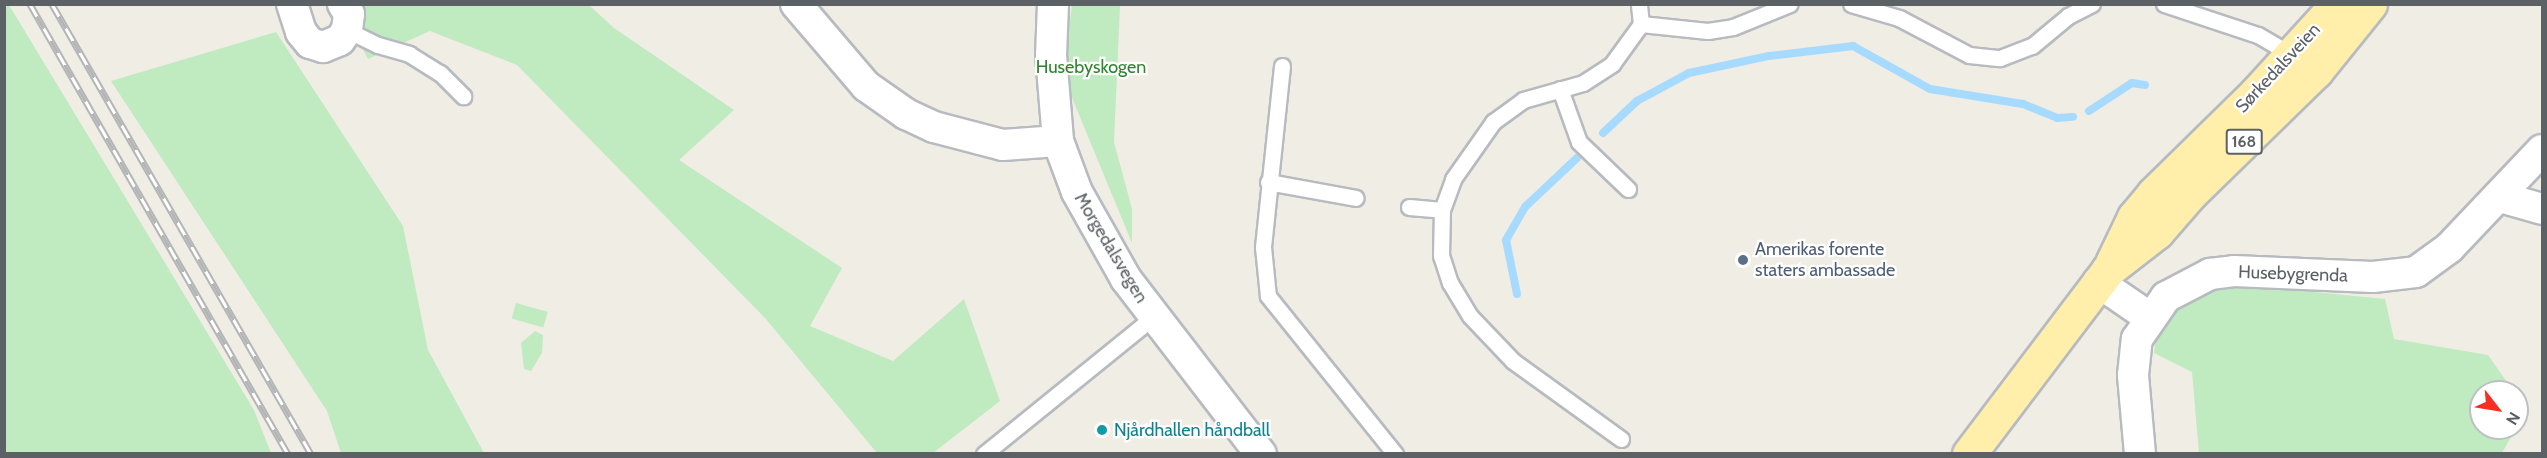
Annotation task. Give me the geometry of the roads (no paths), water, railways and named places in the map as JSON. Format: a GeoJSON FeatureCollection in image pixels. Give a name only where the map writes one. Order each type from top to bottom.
{"type":"FeatureCollection","features":[{"type":"Feature","properties":{"kind":"main road","name":"Sørkedalsveien"},"geometry":{"type":"LineString","coordinates":[[2304,63],[2337,4]]}},
{"type":"Feature","properties":{"kind":"main road","name":"Sørkedalsveien"},"geometry":{"type":"LineString","coordinates":[[1969,453],[2103,276],[2134,217],[2152,194],[2370,4]]}},
{"type":"Feature","properties":{"kind":"street"},"geometry":{"type":"LineString","coordinates":[[292,4],[301,32],[310,43],[328,47],[345,17]]}},
{"type":"Feature","properties":{"kind":"street"},"geometry":{"type":"LineString","coordinates":[[796,4],[866,86],[906,114],[934,127],[1003,145],[1058,141]]}},
{"type":"Feature","properties":{"kind":"street","name":"Morgedalsvegen"},"geometry":{"type":"LineString","coordinates":[[1053,4],[1051,55],[1058,141],[1077,192],[1097,232],[1153,317],[1261,453]]}},
{"type":"Feature","properties":{"kind":"street","name":"Husebygrenda"},"geometry":{"type":"LineString","coordinates":[[2140,453],[2133,375],[2137,339],[2149,317],[2166,297],[2210,274],[2261,269],[2373,277],[2416,272],[2449,248],[2500,197],[2542,150]]}},
{"type":"Feature","properties":{"kind":"street"},"geometry":{"type":"LineString","coordinates":[[2500,197],[2542,209]]}},
{"type":"Feature","properties":{"kind":"street"},"geometry":{"type":"LineString","coordinates":[[2103,276],[2149,317]]}},
{"type":"Feature","properties":{"kind":"lane"},"geometry":{"type":"LineString","coordinates":[[1621,440],[1513,361],[1470,316],[1450,283],[1441,256],[1442,210],[1453,179],[1493,122],[1523,100],[1583,83],[1612,64],[1641,24],[1639,4]]}},
{"type":"Feature","properties":{"kind":"lane"},"geometry":{"type":"LineString","coordinates":[[1641,24],[1708,31],[1733,27],[1790,4]]}},
{"type":"Feature","properties":{"kind":"lane"},"geometry":{"type":"LineString","coordinates":[[1851,4],[1899,18],[1968,55],[2001,58],[2032,46],[2068,16],[2092,4]]}},
{"type":"Feature","properties":{"kind":"lane"},"geometry":{"type":"LineString","coordinates":[[2164,4],[2258,35],[2304,63]]}},
{"type":"Feature","properties":{"kind":"lane"},"geometry":{"type":"LineString","coordinates":[[345,17],[378,45],[409,54],[440,73],[463,96]]}},
{"type":"Feature","properties":{"kind":"lane"},"geometry":{"type":"LineString","coordinates":[[1282,66],[1263,247],[1269,296],[1395,453]]}},
{"type":"Feature","properties":{"kind":"lane"},"geometry":{"type":"LineString","coordinates":[[1560,89],[1579,142],[1628,189]]}},
{"type":"Feature","properties":{"kind":"lane"},"geometry":{"type":"LineString","coordinates":[[1268,183],[1356,198]]}},
{"type":"Feature","properties":{"kind":"lane"},"geometry":{"type":"LineString","coordinates":[[1409,207],[1442,210]]}},
{"type":"Feature","properties":{"kind":"lane"},"geometry":{"type":"LineString","coordinates":[[984,453],[1153,317]]}},
{"type":"Feature","properties":{"kind":"waterway"},"geometry":{"type":"LineString","coordinates":[[1603,133],[1637,101],[1689,73],[1769,56],[1853,46],[1930,89],[2023,104],[2057,118],[2073,117]]}},
{"type":"Feature","properties":{"kind":"waterway"},"geometry":{"type":"LineString","coordinates":[[2089,111],[2132,83],[2145,85]]}},
{"type":"Feature","properties":{"kind":"waterway"},"geometry":{"type":"LineString","coordinates":[[1517,294],[1506,240],[1526,206],[1577,158]]}},
{"type":"Feature","properties":{"kind":"railway"},"geometry":{"type":"LineString","coordinates":[[30,4],[288,454]]}},
{"type":"Feature","properties":{"kind":"railway"},"geometry":{"type":"LineString","coordinates":[[52,4],[311,454]]}},
{"type":"Feature","properties":{"kind":"place","name":"Amerikas forente staters ambassade"},"geometry":{"type":"Point","coordinates":[1743,260]}},
{"type":"Feature","properties":{"kind":"place","name":"Njårdhallen håndball"},"geometry":{"type":"Point","coordinates":[1102,430]}},
{"type":"Feature","properties":{"kind":"park label","name":"Husebyskogen"},"geometry":{"type":"Point","coordinates":[1091,67]}}]}
